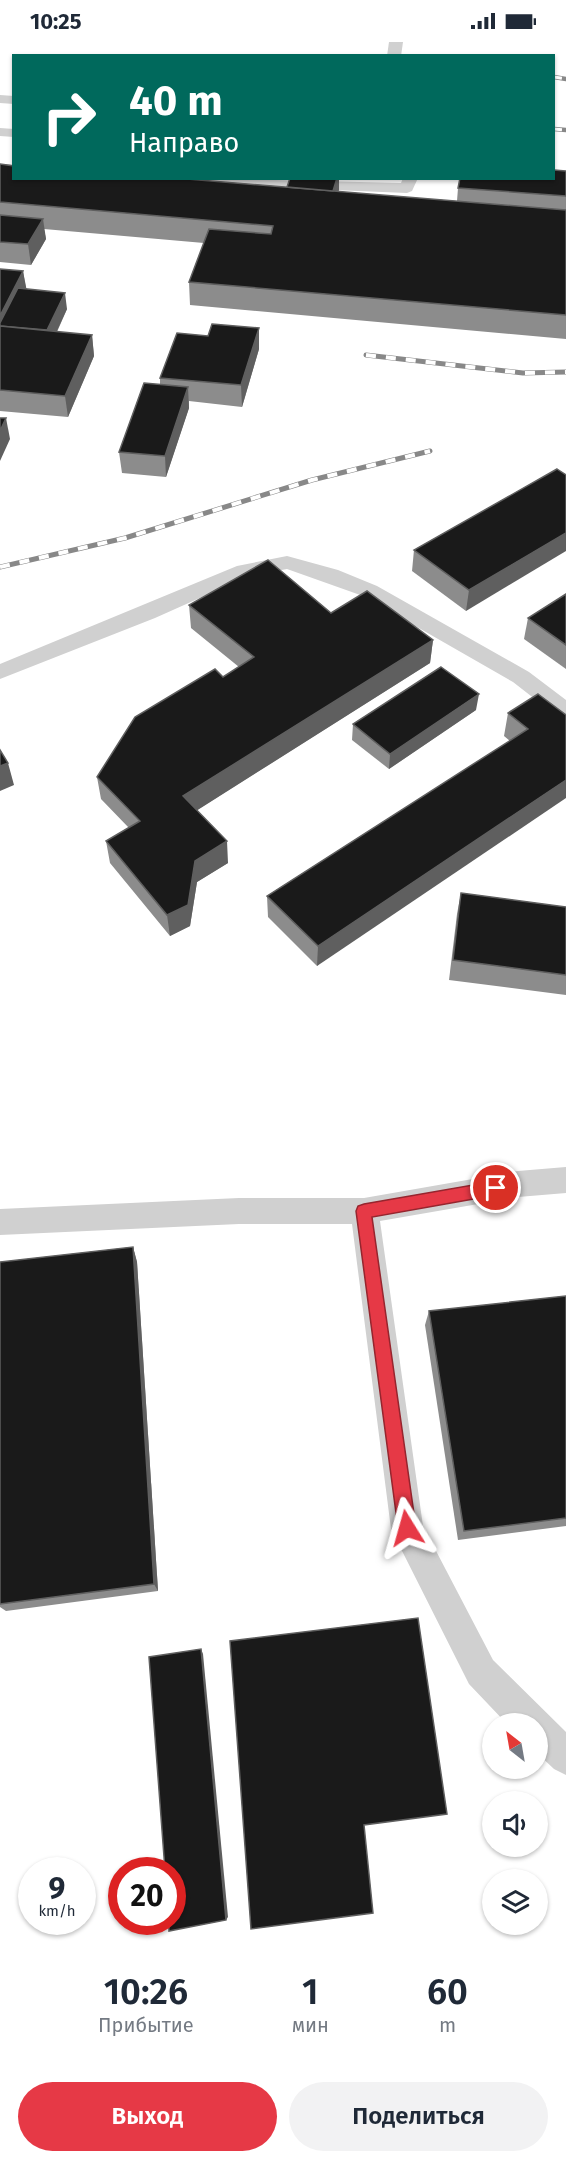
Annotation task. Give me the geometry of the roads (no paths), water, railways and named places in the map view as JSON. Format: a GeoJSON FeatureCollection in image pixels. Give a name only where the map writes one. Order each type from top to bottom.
{"type":"FeatureCollection","features":[{"type":"Feature","properties":{"kind":"lane"},"geometry":{"type":"LineString","coordinates":[[206,180],[210,182],[409,183],[408,208]]}},
{"type":"Feature","properties":{"kind":"lane"},"geometry":{"type":"LineString","coordinates":[[0,672],[148,613],[244,571],[287,562],[331,575],[370,591],[521,677],[566,711]]}},
{"type":"Feature","properties":{"kind":"lane"},"geometry":{"type":"LineString","coordinates":[[0,1222],[239,1211],[364,1211],[518,1184],[566,1180]]}},
{"type":"Feature","properties":{"kind":"lane"},"geometry":{"type":"LineString","coordinates":[[364,1211],[407,1528],[481,1672],[521,1713]]}},
{"type":"Feature","properties":{"kind":"lane"},"geometry":{"type":"LineString","coordinates":[[548,1739],[566,1757]]}},
{"type":"Feature","properties":{"kind":"railway"},"geometry":{"type":"LineString","coordinates":[[555,77],[566,79]]}},
{"type":"Feature","properties":{"kind":"railway"},"geometry":{"type":"LineString","coordinates":[[555,129],[566,130]]}},
{"type":"Feature","properties":{"kind":"railway"},"geometry":{"type":"LineString","coordinates":[[366,355],[523,373],[566,372]]}},
{"type":"Feature","properties":{"kind":"railway"},"geometry":{"type":"LineString","coordinates":[[0,567],[125,538],[312,480],[430,451]]}}]}
